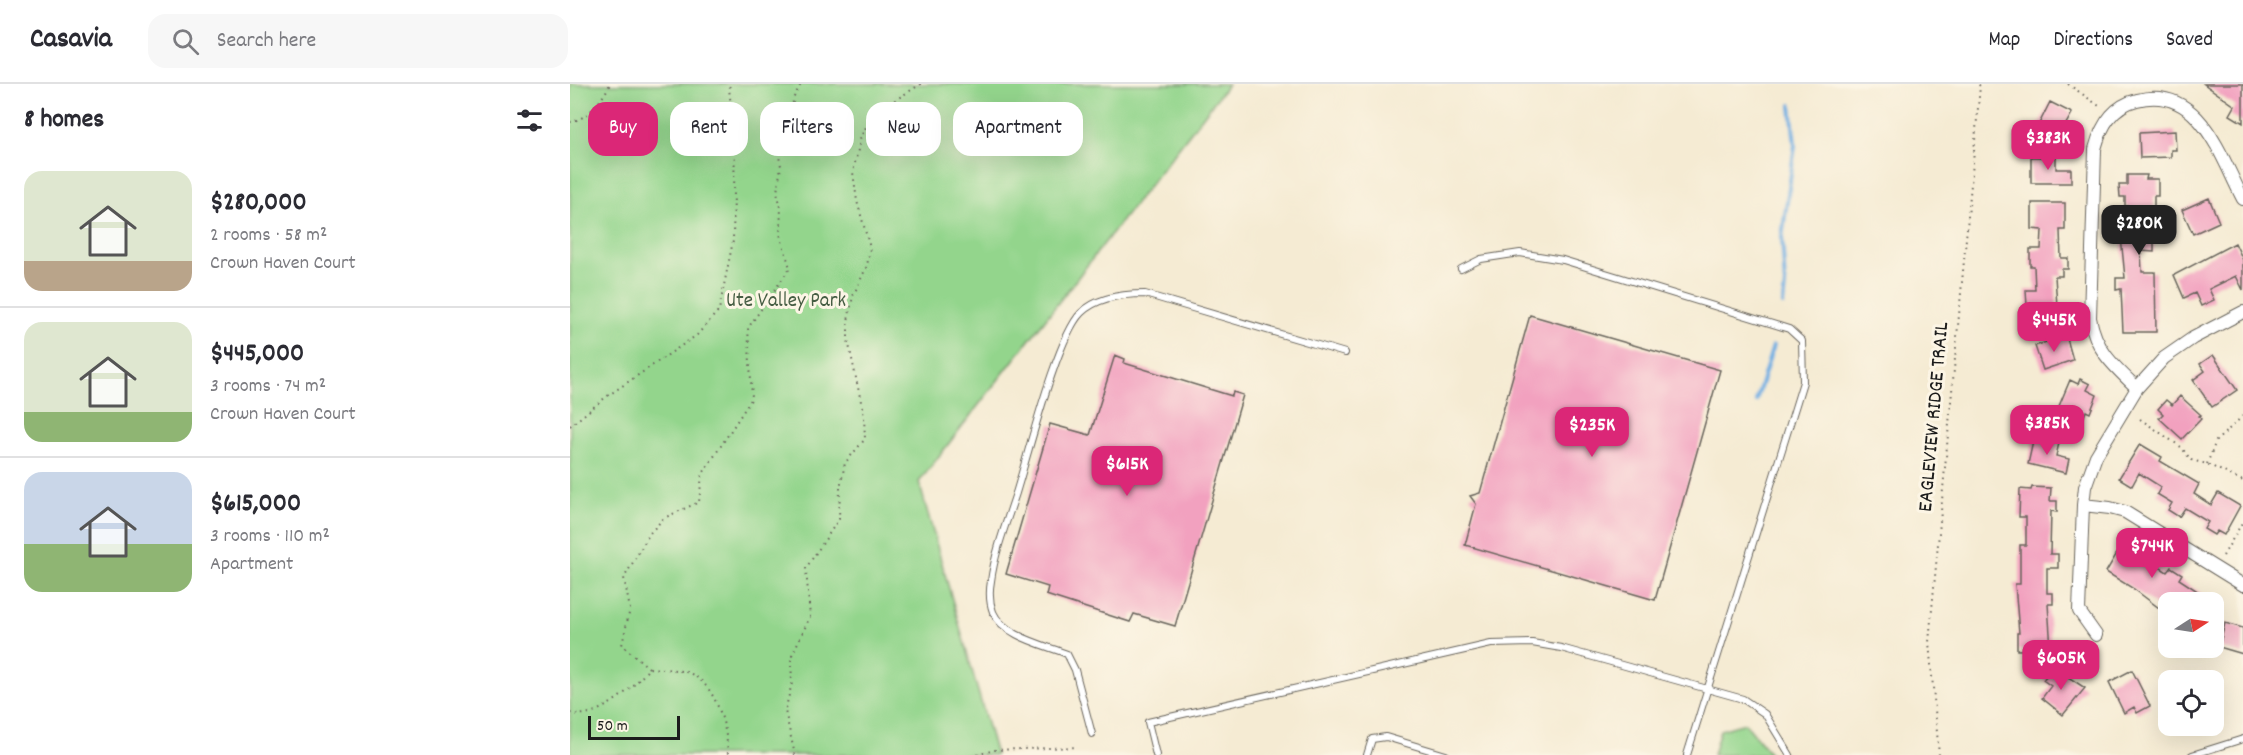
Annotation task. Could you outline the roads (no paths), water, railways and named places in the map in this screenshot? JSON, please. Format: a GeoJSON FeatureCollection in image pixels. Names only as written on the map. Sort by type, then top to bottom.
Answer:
{"type":"FeatureCollection","features":[{"type":"Feature","properties":{"kind":"street"},"geometry":{"type":"LineString","coordinates":[[2137,388],[2104,357],[2097,343],[2090,318],[2095,149],[2103,125],[2121,106],[2132,101],[2154,97],[2167,98],[2190,109],[2207,129],[2243,199]]}},
{"type":"Feature","properties":{"kind":"street"},"geometry":{"type":"LineString","coordinates":[[2096,635],[2079,611],[2083,505],[2085,487],[2096,456],[2137,388],[2164,358],[2179,346],[2243,312]]}},
{"type":"Feature","properties":{"kind":"street"},"geometry":{"type":"LineString","coordinates":[[2083,505],[2125,512],[2243,585]]}},
{"type":"Feature","properties":{"kind":"lane"},"geometry":{"type":"LineString","coordinates":[[1461,269],[1481,259],[1520,253],[1563,260],[1789,329],[1802,341],[1803,382],[1687,755]]}},
{"type":"Feature","properties":{"kind":"lane"},"geometry":{"type":"LineString","coordinates":[[1092,734],[1075,670],[1067,654],[1022,636],[1005,626],[994,615],[989,599],[996,556],[1046,393],[1070,327],[1082,312],[1105,300],[1123,294],[1145,294],[1345,353]]}},
{"type":"Feature","properties":{"kind":"lane"},"geometry":{"type":"LineString","coordinates":[[1156,755],[1148,722],[1491,644],[1532,643],[1561,648],[1743,699],[1765,714],[1790,755]]}},
{"type":"Feature","properties":{"kind":"lane"},"geometry":{"type":"LineString","coordinates":[[1367,755],[1372,739],[1386,737],[1446,755]]}},
{"type":"Feature","properties":{"kind":"lane"},"geometry":{"type":"LineString","coordinates":[[2192,755],[2243,739]]}},
{"type":"Feature","properties":{"kind":"waterway"},"geometry":{"type":"LineString","coordinates":[[1783,304],[1785,285],[1782,237],[1795,145],[1791,105]]}},
{"type":"Feature","properties":{"kind":"waterway"},"geometry":{"type":"LineString","coordinates":[[1756,401],[1773,346]]}},
{"type":"Feature","properties":{"kind":"park label","name":"Ute Valley Park"},"geometry":{"type":"Point","coordinates":[786,302]}}]}
